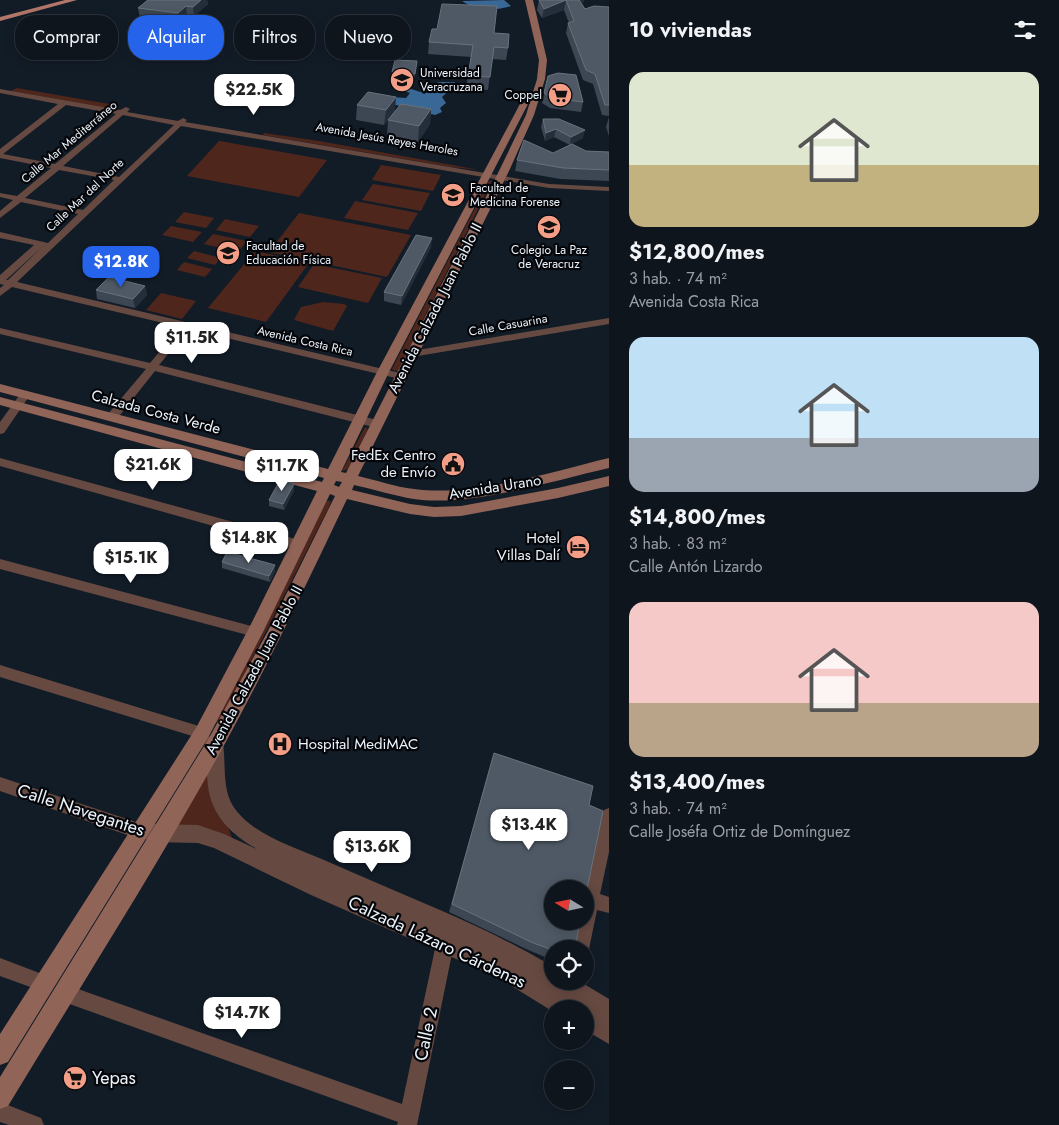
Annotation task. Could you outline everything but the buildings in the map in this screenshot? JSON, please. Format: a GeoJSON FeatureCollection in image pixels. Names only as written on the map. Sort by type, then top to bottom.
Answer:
{"type":"FeatureCollection","features":[{"type":"Feature","properties":{"kind":"main road"},"geometry":{"type":"LineString","coordinates":[[0,18],[73,0]]}},
{"type":"Feature","properties":{"kind":"main road","name":"Avenida Calzada Juan Pablo II"},"geometry":{"type":"LineString","coordinates":[[519,0],[537,60]]}},
{"type":"Feature","properties":{"kind":"main road","name":"Avenida Calzada Juan Pablo II"},"geometry":{"type":"LineString","coordinates":[[0,1054],[140,831],[208,739],[274,635],[412,354],[523,119],[537,60],[529,0]]}},
{"type":"Feature","properties":{"kind":"main road","name":"Avenida Calzada Juan Pablo II"},"geometry":{"type":"LineString","coordinates":[[0,1098],[162,834],[208,739],[255,632],[383,372],[496,173]]}},
{"type":"Feature","properties":{"kind":"main road","name":"Calzada Costa Verde"},"geometry":{"type":"LineString","coordinates":[[0,388],[13,400],[330,481]]}},
{"type":"Feature","properties":{"kind":"main road","name":"Calzada Costa Verde"},"geometry":{"type":"LineString","coordinates":[[13,400],[112,417],[330,481]]}},
{"type":"Feature","properties":{"kind":"main road","name":"Avenida Urano"},"geometry":{"type":"LineString","coordinates":[[347,486],[414,494],[453,495],[486,491],[609,463]]}},
{"type":"Feature","properties":{"kind":"main road"},"geometry":{"type":"LineString","coordinates":[[548,477],[558,493]]}},
{"type":"Feature","properties":{"kind":"main road","name":"Avenida Urano"},"geometry":{"type":"LineString","coordinates":[[330,481],[410,509],[434,512],[461,511],[558,493],[609,481]]}},
{"type":"Feature","properties":{"kind":"street"},"geometry":{"type":"LineString","coordinates":[[0,84],[159,111]]}},
{"type":"Feature","properties":{"kind":"street"},"geometry":{"type":"LineString","coordinates":[[2,92],[13,86]]}},
{"type":"Feature","properties":{"kind":"street"},"geometry":{"type":"LineString","coordinates":[[2,92],[171,121]]}},
{"type":"Feature","properties":{"kind":"street"},"geometry":{"type":"LineString","coordinates":[[0,154],[65,102]]}},
{"type":"Feature","properties":{"kind":"street","name":"Calle Mar Mediterráneo"},"geometry":{"type":"LineString","coordinates":[[0,216],[130,106]]}},
{"type":"Feature","properties":{"kind":"street","name":"Calle Mar del Norte"},"geometry":{"type":"LineString","coordinates":[[0,281],[171,121],[182,118]]}},
{"type":"Feature","properties":{"kind":"street","name":"Calle Mar del Norte"},"geometry":{"type":"LineString","coordinates":[[0,293],[182,118]]}},
{"type":"Feature","properties":{"kind":"street","name":"Avenida Jesús Reyes Heroles"},"geometry":{"type":"LineString","coordinates":[[182,118],[496,173]]}},
{"type":"Feature","properties":{"kind":"street","name":"Avenida Jesús Reyes Heroles"},"geometry":{"type":"LineString","coordinates":[[296,135],[496,173]]}},
{"type":"Feature","properties":{"kind":"street"},"geometry":{"type":"LineString","coordinates":[[0,154],[119,179]]}},
{"type":"Feature","properties":{"kind":"street"},"geometry":{"type":"LineString","coordinates":[[496,173],[551,179],[609,182]]}},
{"type":"Feature","properties":{"kind":"street"},"geometry":{"type":"LineString","coordinates":[[496,173],[557,187],[609,189]]}},
{"type":"Feature","properties":{"kind":"street"},"geometry":{"type":"LineString","coordinates":[[0,195],[84,213]]}},
{"type":"Feature","properties":{"kind":"street"},"geometry":{"type":"LineString","coordinates":[[0,235],[50,245]]}},
{"type":"Feature","properties":{"kind":"street","name":"Avenida Costa Rica"},"geometry":{"type":"LineString","coordinates":[[0,281],[400,376]]}},
{"type":"Feature","properties":{"kind":"street","name":"Calle Casuarina"},"geometry":{"type":"LineString","coordinates":[[412,354],[609,321]]}},
{"type":"Feature","properties":{"kind":"street"},"geometry":{"type":"LineString","coordinates":[[112,417],[187,325]]}},
{"type":"Feature","properties":{"kind":"street"},"geometry":{"type":"LineString","coordinates":[[0,331],[153,367],[377,424]]}},
{"type":"Feature","properties":{"kind":"street"},"geometry":{"type":"LineString","coordinates":[[0,416],[13,400]]}},
{"type":"Feature","properties":{"kind":"street"},"geometry":{"type":"LineString","coordinates":[[0,430],[13,400]]}},
{"type":"Feature","properties":{"kind":"street"},"geometry":{"type":"LineString","coordinates":[[0,462],[298,545]]}},
{"type":"Feature","properties":{"kind":"street"},"geometry":{"type":"LineString","coordinates":[[0,564],[255,632]]}},
{"type":"Feature","properties":{"kind":"street"},"geometry":{"type":"LineString","coordinates":[[0,672],[208,739]]}},
{"type":"Feature","properties":{"kind":"street","name":"Calzada Lázaro Cárdenas"},"geometry":{"type":"LineString","coordinates":[[208,739],[218,793],[228,815],[250,835],[497,946],[544,972]]}},
{"type":"Feature","properties":{"kind":"street","name":"Calle Navegantes"},"geometry":{"type":"LineString","coordinates":[[0,784],[140,831],[162,834]]}},
{"type":"Feature","properties":{"kind":"street"},"geometry":{"type":"LineString","coordinates":[[594,886],[609,815]]}},
{"type":"Feature","properties":{"kind":"street","name":"Calzada Lázaro Cárdenas"},"geometry":{"type":"LineString","coordinates":[[162,834],[198,834],[217,840],[444,944],[504,970],[609,1011]]}},
{"type":"Feature","properties":{"kind":"street"},"geometry":{"type":"LineString","coordinates":[[594,901],[609,905]]}},
{"type":"Feature","properties":{"kind":"street","name":"Calle 2"},"geometry":{"type":"LineString","coordinates":[[408,1120],[444,944]]}},
{"type":"Feature","properties":{"kind":"street"},"geometry":{"type":"LineString","coordinates":[[0,967],[44,983]]}},
{"type":"Feature","properties":{"kind":"street"},"geometry":{"type":"LineString","coordinates":[[64,993],[408,1120]]}},
{"type":"Feature","properties":{"kind":"street"},"geometry":{"type":"LineString","coordinates":[[594,1024],[609,1034]]}},
{"type":"Feature","properties":{"kind":"street"},"geometry":{"type":"LineString","coordinates":[[0,1112],[34,1125]]}},
{"type":"Feature","properties":{"kind":"shaded area"},"geometry":{"type":"Polygon","coordinates":[[[17,88],[116,106],[110,109],[11,91],[17,88]]]}},
{"type":"Feature","properties":{"kind":"shaded area"},"geometry":{"type":"Polygon","coordinates":[[[264,133],[480,170],[451,167],[263,135],[264,133]]]}},
{"type":"Feature","properties":{"kind":"shaded area"},"geometry":{"type":"Polygon","coordinates":[[[219,141],[327,160],[299,197],[187,176],[219,141]]]}},
{"type":"Feature","properties":{"kind":"shaded area"},"geometry":{"type":"Polygon","coordinates":[[[381,165],[441,175],[433,191],[372,180],[381,165]]]}},
{"type":"Feature","properties":{"kind":"shaded area"},"geometry":{"type":"Polygon","coordinates":[[[489,181],[492,181],[398,370],[395,371],[392,369],[489,181]]]}},
{"type":"Feature","properties":{"kind":"shaded area"},"geometry":{"type":"Polygon","coordinates":[[[373,184],[430,193],[421,211],[362,200],[373,184]]]}},
{"type":"Feature","properties":{"kind":"shaded area"},"geometry":{"type":"Polygon","coordinates":[[[355,201],[418,213],[408,230],[344,218],[355,201]]]}},
{"type":"Feature","properties":{"kind":"shaded area"},"geometry":{"type":"Polygon","coordinates":[[[184,212],[214,218],[206,228],[175,222],[184,212]]]}},
{"type":"Feature","properties":{"kind":"shaded area"},"geometry":{"type":"Polygon","coordinates":[[[299,213],[411,235],[387,277],[269,252],[299,213]]]}},
{"type":"Feature","properties":{"kind":"shaded area"},"geometry":{"type":"Polygon","coordinates":[[[225,219],[259,226],[250,237],[216,230],[225,219]]]}},
{"type":"Feature","properties":{"kind":"shaded area"},"geometry":{"type":"Polygon","coordinates":[[[171,226],[202,232],[193,242],[162,235],[171,226]]]}},
{"type":"Feature","properties":{"kind":"shaded area"},"geometry":{"type":"Polygon","coordinates":[[[213,234],[247,241],[238,252],[204,244],[213,234]]]}},
{"type":"Feature","properties":{"kind":"shaded area"},"geometry":{"type":"Polygon","coordinates":[[[194,251],[221,258],[215,265],[187,258],[194,251]]]}},
{"type":"Feature","properties":{"kind":"shaded area"},"geometry":{"type":"Polygon","coordinates":[[[255,251],[309,263],[266,322],[208,308],[255,251]]]}},
{"type":"Feature","properties":{"kind":"shaded area"},"geometry":{"type":"Polygon","coordinates":[[[184,262],[212,269],[205,277],[177,270],[184,262]]]}},
{"type":"Feature","properties":{"kind":"shaded area"},"geometry":{"type":"Polygon","coordinates":[[[314,264],[382,278],[368,303],[298,287],[314,264]]]}},
{"type":"Feature","properties":{"kind":"shaded area"},"geometry":{"type":"Polygon","coordinates":[[[161,293],[196,301],[182,319],[146,310],[161,293]]]}},
{"type":"Feature","properties":{"kind":"shaded area"},"geometry":{"type":"Polygon","coordinates":[[[323,302],[347,306],[333,331],[294,320],[301,307],[323,302]]]}},
{"type":"Feature","properties":{"kind":"shaded area"},"geometry":{"type":"Polygon","coordinates":[[[365,427],[368,429],[348,469],[342,471],[365,427]]]}},
{"type":"Feature","properties":{"kind":"shaded area"},"geometry":{"type":"Polygon","coordinates":[[[326,501],[331,501],[329,507],[220,722],[217,723],[215,720],[326,501]]]}},
{"type":"Feature","properties":{"kind":"shaded area"},"geometry":{"type":"Polygon","coordinates":[[[207,769],[232,838],[171,828],[207,769]]]}},
{"type":"Feature","properties":{"kind":"water"},"geometry":{"type":"Polygon","coordinates":[[[504,0],[511,6],[499,9],[486,9],[473,7],[462,1],[504,0]]]}},
{"type":"Feature","properties":{"kind":"water"},"geometry":{"type":"Polygon","coordinates":[[[455,82],[455,85],[442,97],[446,103],[440,108],[442,112],[435,115],[392,104],[391,97],[406,98],[410,93],[403,91],[404,88],[429,93],[433,89],[432,84],[455,82]]]}},
{"type":"Feature","properties":{"kind":"place","name":"Universidad Veracruzana"},"geometry":{"type":"Point","coordinates":[402,80]}},
{"type":"Feature","properties":{"kind":"place","name":"Coppel"},"geometry":{"type":"Point","coordinates":[560,95]}},
{"type":"Feature","properties":{"kind":"place","name":"Facultad de Medicina Forense"},"geometry":{"type":"Point","coordinates":[453,195]}},
{"type":"Feature","properties":{"kind":"place","name":"Colegio La Paz de Veracruz"},"geometry":{"type":"Point","coordinates":[549,227]}},
{"type":"Feature","properties":{"kind":"place","name":"Facultad de Educación Física"},"geometry":{"type":"Point","coordinates":[228,253]}},
{"type":"Feature","properties":{"kind":"place","name":"FedEx Centro de Envío"},"geometry":{"type":"Point","coordinates":[453,464]}},
{"type":"Feature","properties":{"kind":"place","name":"Hotel Villas Dalí"},"geometry":{"type":"Point","coordinates":[578,547]}},
{"type":"Feature","properties":{"kind":"place","name":"Hospital MediMAC"},"geometry":{"type":"Point","coordinates":[280,744]}},
{"type":"Feature","properties":{"kind":"place","name":"Yepas"},"geometry":{"type":"Point","coordinates":[75,1078]}}]}
